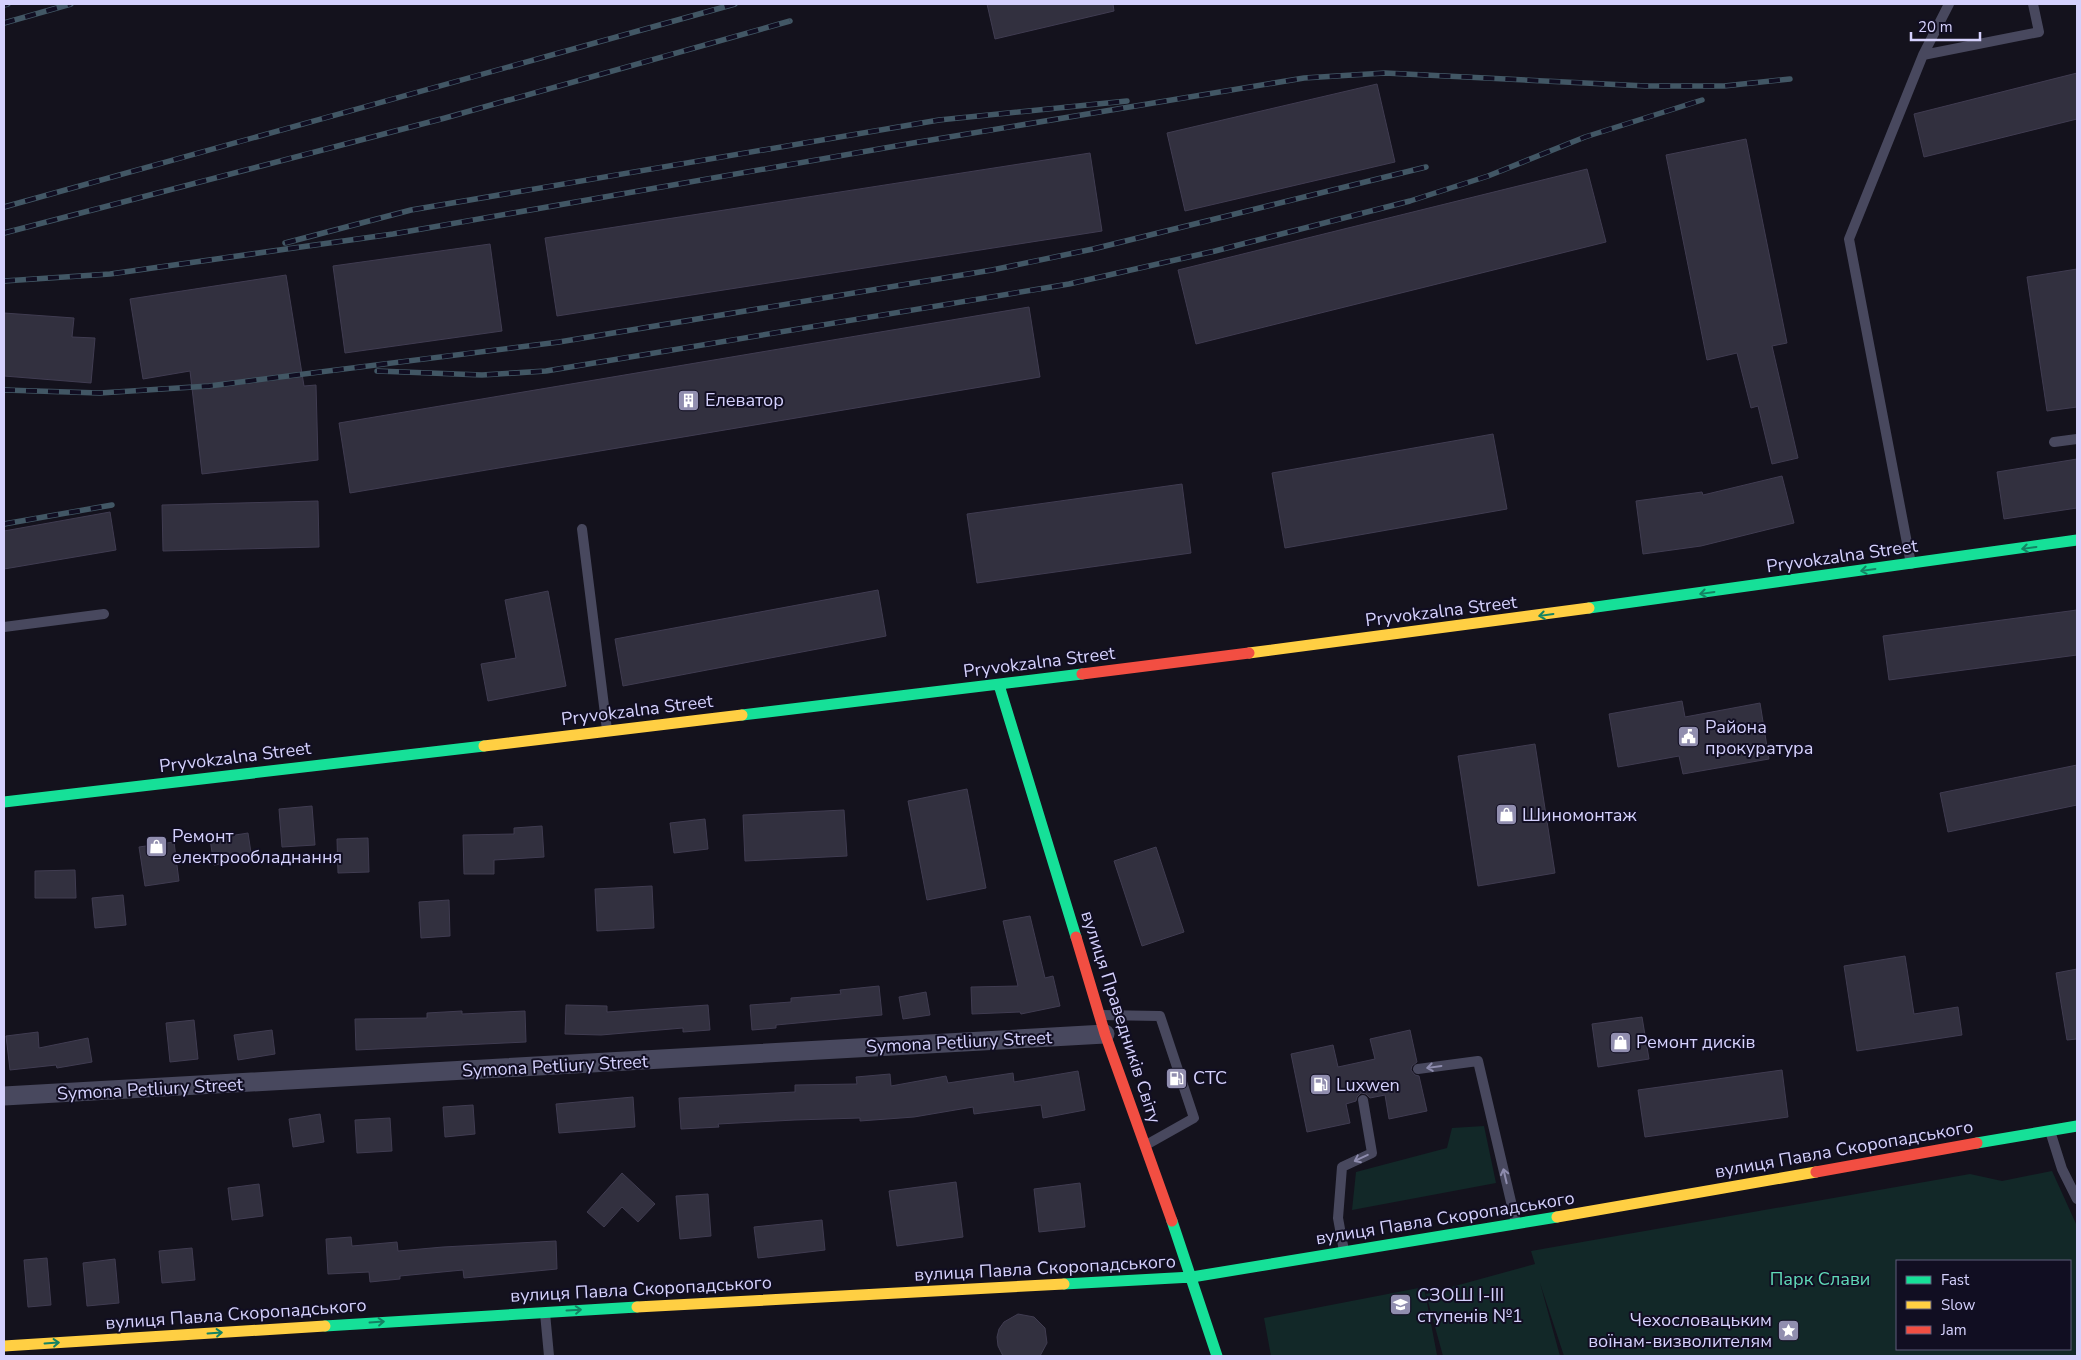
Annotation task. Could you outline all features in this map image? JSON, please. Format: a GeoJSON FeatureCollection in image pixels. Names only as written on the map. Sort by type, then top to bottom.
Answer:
{"type":"FeatureCollection","features":[{"type":"Feature","properties":{"kind":"street","name":"Pryvokzalna Street"},"geometry":{"type":"LineString","coordinates":[[4,802],[1000,685],[1504,621],[2077,540]]}},
{"type":"Feature","properties":{"kind":"street","name":"вулиця Праведників Світу"},"geometry":{"type":"LineString","coordinates":[[1000,685],[1105,1034],[1192,1277],[1217,1356]]}},
{"type":"Feature","properties":{"kind":"street","name":"Symona Petliury Street"},"geometry":{"type":"LineString","coordinates":[[4,1096],[1105,1034]]}},
{"type":"Feature","properties":{"kind":"street","name":"вулиця Павла Скоропадського"},"geometry":{"type":"LineString","coordinates":[[4,1346],[545,1312],[1192,1277],[1516,1224],[2077,1126]]}},
{"type":"Feature","properties":{"kind":"lane"},"geometry":{"type":"LineString","coordinates":[[1911,564],[1849,239],[1923,55],[1949,4]]}},
{"type":"Feature","properties":{"kind":"lane"},"geometry":{"type":"LineString","coordinates":[[1923,55],[2039,32],[2033,4]]}},
{"type":"Feature","properties":{"kind":"lane"},"geometry":{"type":"LineString","coordinates":[[2054,442],[2077,439]]}},
{"type":"Feature","properties":{"kind":"lane"},"geometry":{"type":"LineString","coordinates":[[582,529],[607,731]]}},
{"type":"Feature","properties":{"kind":"lane"},"geometry":{"type":"LineString","coordinates":[[4,627],[104,614]]}},
{"type":"Feature","properties":{"kind":"lane"},"geometry":{"type":"LineString","coordinates":[[1100,1015],[1160,1016],[1194,1118],[1145,1145]]}},
{"type":"Feature","properties":{"kind":"lane"},"geometry":{"type":"LineString","coordinates":[[1418,1069],[1478,1061],[1516,1224]]}},
{"type":"Feature","properties":{"kind":"lane"},"geometry":{"type":"LineString","coordinates":[[1344,1252],[1338,1218],[1342,1167],[1372,1153],[1363,1100]]}},
{"type":"Feature","properties":{"kind":"lane"},"geometry":{"type":"LineString","coordinates":[[2050,1131],[2062,1169],[2077,1199]]}},
{"type":"Feature","properties":{"kind":"lane"},"geometry":{"type":"LineString","coordinates":[[545,1312],[549,1356]]}},
{"type":"Feature","properties":{"kind":"green space"},"geometry":{"type":"Polygon","coordinates":[[[1484,1126],[1496,1183],[1352,1210],[1356,1172],[1447,1148],[1452,1128],[1484,1126]]]}},
{"type":"Feature","properties":{"kind":"green space","name":"Парк Слави"},"geometry":{"type":"Polygon","coordinates":[[[2052,1171],[2077,1226],[2077,1356],[1564,1356],[1540,1283],[1560,1356],[1443,1356],[1426,1294],[1535,1264],[1531,1251],[1970,1174],[2002,1181],[2052,1171]]]}},
{"type":"Feature","properties":{"kind":"green space"},"geometry":{"type":"Polygon","coordinates":[[[1424,1287],[1437,1355],[1271,1356],[1264,1318],[1424,1287]]]}},
{"type":"Feature","properties":{"kind":"building"},"geometry":{"type":"Polygon","coordinates":[[[987,4],[1113,4],[1114,11],[995,39],[987,4]]]}},
{"type":"Feature","properties":{"kind":"building"},"geometry":{"type":"Polygon","coordinates":[[[2077,73],[2077,119],[1924,157],[1914,114],[2077,73]]]}},
{"type":"Feature","properties":{"kind":"building"},"geometry":{"type":"Polygon","coordinates":[[[1377,84],[1395,162],[1185,211],[1167,133],[1377,84]]]}},
{"type":"Feature","properties":{"kind":"building"},"geometry":{"type":"Polygon","coordinates":[[[1746,139],[1787,343],[1772,346],[1798,458],[1772,464],[1758,406],[1751,408],[1737,353],[1707,360],[1666,155],[1746,139]]]}},
{"type":"Feature","properties":{"kind":"building"},"geometry":{"type":"Polygon","coordinates":[[[1090,153],[1102,231],[557,316],[545,238],[1090,153]]]}},
{"type":"Feature","properties":{"kind":"building"},"geometry":{"type":"Polygon","coordinates":[[[1587,169],[1606,242],[1196,344],[1178,270],[1587,169]]]}},
{"type":"Feature","properties":{"kind":"building"},"geometry":{"type":"Polygon","coordinates":[[[490,244],[502,331],[345,353],[333,266],[490,244]]]}},
{"type":"Feature","properties":{"kind":"building"},"geometry":{"type":"Polygon","coordinates":[[[2077,269],[2077,407],[2047,411],[2027,277],[2077,269]]]}},
{"type":"Feature","properties":{"kind":"building"},"geometry":{"type":"Polygon","coordinates":[[[286,275],[304,386],[316,385],[318,460],[202,474],[190,371],[143,379],[130,299],[286,275]]]}},
{"type":"Feature","properties":{"kind":"building","name":"Елеватор"},"geometry":{"type":"Polygon","coordinates":[[[1029,307],[1040,377],[350,493],[339,423],[1029,307]]]}},
{"type":"Feature","properties":{"kind":"building"},"geometry":{"type":"Polygon","coordinates":[[[4,313],[74,318],[72,337],[95,338],[91,383],[4,376],[4,313]]]}},
{"type":"Feature","properties":{"kind":"building"},"geometry":{"type":"Polygon","coordinates":[[[1493,434],[1507,509],[1285,548],[1272,473],[1493,434]]]}},
{"type":"Feature","properties":{"kind":"building"},"geometry":{"type":"Polygon","coordinates":[[[2077,459],[2077,508],[2004,519],[1997,472],[2077,459]]]}},
{"type":"Feature","properties":{"kind":"building"},"geometry":{"type":"Polygon","coordinates":[[[1782,476],[1794,523],[1701,546],[1643,554],[1636,501],[1702,492],[1703,495],[1782,476]]]}},
{"type":"Feature","properties":{"kind":"building"},"geometry":{"type":"Polygon","coordinates":[[[1182,484],[1191,553],[977,583],[967,514],[1182,484]]]}},
{"type":"Feature","properties":{"kind":"building"},"geometry":{"type":"Polygon","coordinates":[[[318,501],[319,547],[163,551],[162,505],[318,501]]]}},
{"type":"Feature","properties":{"kind":"building"},"geometry":{"type":"Polygon","coordinates":[[[110,512],[116,550],[4,569],[4,531],[110,512]]]}},
{"type":"Feature","properties":{"kind":"building"},"geometry":{"type":"Polygon","coordinates":[[[878,590],[886,636],[623,686],[615,639],[878,590]]]}},
{"type":"Feature","properties":{"kind":"building"},"geometry":{"type":"Polygon","coordinates":[[[548,591],[566,686],[488,701],[481,664],[516,658],[505,600],[548,591]]]}},
{"type":"Feature","properties":{"kind":"building"},"geometry":{"type":"Polygon","coordinates":[[[2077,610],[2077,655],[1889,680],[1883,636],[2077,610]]]}},
{"type":"Feature","properties":{"kind":"building","name":"Района прокуратура"},"geometry":{"type":"Polygon","coordinates":[[[1682,701],[1685,717],[1760,703],[1769,759],[1683,774],[1679,756],[1618,767],[1609,714],[1682,701]]]}},
{"type":"Feature","properties":{"kind":"building","name":"Шиномонтаж"},"geometry":{"type":"Polygon","coordinates":[[[1535,744],[1555,873],[1478,886],[1458,756],[1535,744]]]}},
{"type":"Feature","properties":{"kind":"building"},"geometry":{"type":"Polygon","coordinates":[[[2077,765],[2077,805],[1948,832],[1940,793],[2077,765]]]}},
{"type":"Feature","properties":{"kind":"building"},"geometry":{"type":"Polygon","coordinates":[[[967,789],[986,888],[927,900],[908,801],[967,789]]]}},
{"type":"Feature","properties":{"kind":"building"},"geometry":{"type":"Polygon","coordinates":[[[312,806],[315,845],[282,847],[279,809],[312,806]]]}},
{"type":"Feature","properties":{"kind":"building"},"geometry":{"type":"Polygon","coordinates":[[[844,810],[847,856],[745,861],[743,815],[844,810]]]}},
{"type":"Feature","properties":{"kind":"building"},"geometry":{"type":"Polygon","coordinates":[[[705,819],[708,849],[674,853],[670,823],[705,819]]]}},
{"type":"Feature","properties":{"kind":"building"},"geometry":{"type":"Polygon","coordinates":[[[542,826],[544,857],[494,860],[494,874],[464,874],[463,835],[514,834],[514,828],[542,826]]]}},
{"type":"Feature","properties":{"kind":"building"},"geometry":{"type":"Polygon","coordinates":[[[248,833],[252,859],[214,865],[210,839],[248,833]]]}},
{"type":"Feature","properties":{"kind":"building"},"geometry":{"type":"Polygon","coordinates":[[[368,838],[369,872],[338,873],[337,839],[368,838]]]}},
{"type":"Feature","properties":{"kind":"building"},"geometry":{"type":"Polygon","coordinates":[[[174,842],[179,881],[145,886],[139,847],[174,842]]]}},
{"type":"Feature","properties":{"kind":"building"},"geometry":{"type":"Polygon","coordinates":[[[1156,847],[1184,932],[1142,946],[1114,861],[1156,847]]]}},
{"type":"Feature","properties":{"kind":"building"},"geometry":{"type":"Polygon","coordinates":[[[75,870],[76,898],[35,898],[35,871],[75,870]]]}},
{"type":"Feature","properties":{"kind":"building"},"geometry":{"type":"Polygon","coordinates":[[[652,886],[654,928],[597,931],[595,889],[652,886]]]}},
{"type":"Feature","properties":{"kind":"building"},"geometry":{"type":"Polygon","coordinates":[[[123,895],[126,925],[95,928],[92,898],[123,895]]]}},
{"type":"Feature","properties":{"kind":"building"},"geometry":{"type":"Polygon","coordinates":[[[449,900],[450,936],[421,938],[419,902],[449,900]]]}},
{"type":"Feature","properties":{"kind":"building"},"geometry":{"type":"Polygon","coordinates":[[[1030,916],[1045,978],[1053,976],[1060,1006],[1021,1014],[1020,1012],[972,1014],[971,987],[1018,986],[1003,921],[1030,916]]]}},
{"type":"Feature","properties":{"kind":"building"},"geometry":{"type":"Polygon","coordinates":[[[1905,956],[1914,1014],[1958,1007],[1962,1035],[1857,1051],[1844,966],[1905,956]]]}},
{"type":"Feature","properties":{"kind":"building"},"geometry":{"type":"Polygon","coordinates":[[[2077,969],[2077,1039],[2067,1040],[2056,973],[2077,969]]]}},
{"type":"Feature","properties":{"kind":"building"},"geometry":{"type":"Polygon","coordinates":[[[879,986],[882,1015],[776,1025],[776,1028],[752,1030],[750,1005],[791,1002],[791,998],[841,994],[840,990],[879,986]]]}},
{"type":"Feature","properties":{"kind":"building"},"geometry":{"type":"Polygon","coordinates":[[[926,992],[930,1015],[903,1019],[899,997],[926,992]]]}},
{"type":"Feature","properties":{"kind":"building"},"geometry":{"type":"Polygon","coordinates":[[[566,1005],[607,1006],[607,1012],[708,1005],[710,1030],[683,1032],[683,1028],[601,1035],[565,1034],[566,1005]]]}},
{"type":"Feature","properties":{"kind":"building"},"geometry":{"type":"Polygon","coordinates":[[[462,1011],[462,1014],[525,1011],[526,1042],[356,1050],[355,1019],[427,1018],[427,1013],[462,1011]]]}},
{"type":"Feature","properties":{"kind":"building","name":"Ремонт дисків"},"geometry":{"type":"Polygon","coordinates":[[[1642,1017],[1649,1059],[1598,1067],[1592,1024],[1642,1017]]]}},
{"type":"Feature","properties":{"kind":"building"},"geometry":{"type":"Polygon","coordinates":[[[194,1020],[198,1059],[170,1062],[166,1023],[194,1020]]]}},
{"type":"Feature","properties":{"kind":"building"},"geometry":{"type":"Polygon","coordinates":[[[272,1030],[275,1054],[238,1060],[234,1035],[272,1030]]]}},
{"type":"Feature","properties":{"kind":"building"},"geometry":{"type":"Polygon","coordinates":[[[1410,1030],[1417,1062],[1412,1066],[1411,1070],[1415,1075],[1419,1076],[1427,1111],[1389,1119],[1385,1095],[1370,1098],[1366,1094],[1361,1093],[1356,1101],[1346,1104],[1350,1123],[1307,1132],[1291,1054],[1333,1045],[1338,1067],[1375,1059],[1370,1039],[1410,1030]]]}},
{"type":"Feature","properties":{"kind":"building"},"geometry":{"type":"Polygon","coordinates":[[[38,1032],[39,1048],[88,1038],[92,1062],[57,1068],[56,1065],[10,1070],[6,1036],[38,1032]]]}},
{"type":"Feature","properties":{"kind":"building"},"geometry":{"type":"Polygon","coordinates":[[[1782,1070],[1788,1117],[1645,1137],[1638,1090],[1782,1070]]]}},
{"type":"Feature","properties":{"kind":"building"},"geometry":{"type":"Polygon","coordinates":[[[1078,1071],[1085,1110],[1043,1118],[1041,1105],[974,1114],[973,1107],[914,1117],[860,1121],[860,1118],[795,1120],[718,1124],[719,1127],[681,1129],[679,1098],[795,1092],[795,1085],[857,1084],[856,1077],[890,1074],[891,1086],[946,1076],[948,1083],[1013,1073],[1014,1082],[1078,1071]]]}},
{"type":"Feature","properties":{"kind":"building"},"geometry":{"type":"Polygon","coordinates":[[[633,1097],[635,1127],[559,1133],[556,1104],[633,1097]]]}},
{"type":"Feature","properties":{"kind":"building"},"geometry":{"type":"Polygon","coordinates":[[[473,1105],[475,1134],[445,1137],[443,1107],[473,1105]]]}},
{"type":"Feature","properties":{"kind":"building"},"geometry":{"type":"Polygon","coordinates":[[[320,1114],[324,1142],[293,1147],[289,1119],[320,1114]]]}},
{"type":"Feature","properties":{"kind":"building"},"geometry":{"type":"Polygon","coordinates":[[[390,1118],[392,1151],[357,1153],[355,1120],[390,1118]]]}},
{"type":"Feature","properties":{"kind":"building"},"geometry":{"type":"Polygon","coordinates":[[[622,1173],[655,1204],[638,1222],[622,1207],[604,1227],[587,1212],[622,1173]]]}},
{"type":"Feature","properties":{"kind":"building"},"geometry":{"type":"Polygon","coordinates":[[[956,1182],[963,1237],[897,1246],[889,1191],[956,1182]]]}},
{"type":"Feature","properties":{"kind":"building"},"geometry":{"type":"Polygon","coordinates":[[[1080,1183],[1085,1227],[1039,1232],[1034,1189],[1080,1183]]]}},
{"type":"Feature","properties":{"kind":"building"},"geometry":{"type":"Polygon","coordinates":[[[259,1184],[263,1216],[232,1220],[228,1188],[259,1184]]]}},
{"type":"Feature","properties":{"kind":"building"},"geometry":{"type":"Polygon","coordinates":[[[708,1194],[711,1236],[680,1239],[676,1196],[708,1194]]]}},
{"type":"Feature","properties":{"kind":"building"},"geometry":{"type":"Polygon","coordinates":[[[822,1220],[825,1250],[758,1258],[754,1227],[822,1220]]]}},
{"type":"Feature","properties":{"kind":"building"},"geometry":{"type":"Polygon","coordinates":[[[351,1237],[352,1246],[397,1242],[398,1251],[556,1241],[557,1269],[464,1278],[463,1270],[400,1276],[400,1279],[370,1282],[369,1272],[328,1274],[326,1239],[351,1237]]]}},
{"type":"Feature","properties":{"kind":"building"},"geometry":{"type":"Polygon","coordinates":[[[192,1248],[195,1280],[162,1283],[159,1251],[192,1248]]]}},
{"type":"Feature","properties":{"kind":"building"},"geometry":{"type":"Polygon","coordinates":[[[47,1258],[51,1305],[28,1307],[24,1260],[47,1258]]]}},
{"type":"Feature","properties":{"kind":"building"},"geometry":{"type":"Polygon","coordinates":[[[115,1259],[119,1303],[87,1306],[83,1263],[115,1259]]]}},
{"type":"Feature","properties":{"kind":"building"},"geometry":{"type":"Polygon","coordinates":[[[1018,1314],[1034,1317],[1045,1328],[1047,1343],[1040,1356],[1003,1356],[998,1346],[997,1337],[999,1329],[1004,1322],[1018,1314]]]}},
{"type":"Feature","properties":{"kind":"railway"},"geometry":{"type":"LineString","coordinates":[[4,5],[8,4]]}},
{"type":"Feature","properties":{"kind":"railway"},"geometry":{"type":"LineString","coordinates":[[4,23],[71,4]]}},
{"type":"Feature","properties":{"kind":"railway"},"geometry":{"type":"LineString","coordinates":[[4,207],[735,4]]}},
{"type":"Feature","properties":{"kind":"railway"},"geometry":{"type":"LineString","coordinates":[[4,233],[445,118],[790,21]]}},
{"type":"Feature","properties":{"kind":"railway"},"geometry":{"type":"LineString","coordinates":[[4,281],[110,274],[393,234],[913,143],[1304,78],[1385,73],[1646,86],[1724,86],[1790,79]]}},
{"type":"Feature","properties":{"kind":"railway"},"geometry":{"type":"LineString","coordinates":[[377,371],[482,375],[546,371],[1069,284],[1215,251],[1410,201],[1488,176],[1585,137],[1702,100]]}},
{"type":"Feature","properties":{"kind":"railway"},"geometry":{"type":"LineString","coordinates":[[285,243],[411,210],[939,120],[1127,101]]}},
{"type":"Feature","properties":{"kind":"railway"},"geometry":{"type":"LineString","coordinates":[[4,390],[100,393],[209,386],[559,342],[992,270],[1093,249],[1426,167]]}},
{"type":"Feature","properties":{"kind":"railway"},"geometry":{"type":"LineString","coordinates":[[4,524],[112,505]]}},
{"type":"Feature","properties":{"kind":"traffic: fast"},"geometry":{"type":"LineString","coordinates":[[1589,608],[2077,540]]}},
{"type":"Feature","properties":{"kind":"traffic: fast"},"geometry":{"type":"LineString","coordinates":[[742,715],[1082,674]]}},
{"type":"Feature","properties":{"kind":"traffic: fast"},"geometry":{"type":"LineString","coordinates":[[999,685],[1076,937]]}},
{"type":"Feature","properties":{"kind":"traffic: fast"},"geometry":{"type":"LineString","coordinates":[[4,802],[484,746]]}},
{"type":"Feature","properties":{"kind":"traffic: fast"},"geometry":{"type":"LineString","coordinates":[[1977,1143],[2077,1126]]}},
{"type":"Feature","properties":{"kind":"traffic: fast"},"geometry":{"type":"LineString","coordinates":[[1064,1284],[1192,1277],[1557,1217]]}},
{"type":"Feature","properties":{"kind":"traffic: fast"},"geometry":{"type":"LineString","coordinates":[[1172,1221],[1217,1356]]}},
{"type":"Feature","properties":{"kind":"traffic: fast"},"geometry":{"type":"LineString","coordinates":[[325,1326],[637,1307]]}},
{"type":"Feature","properties":{"kind":"traffic: slow"},"geometry":{"type":"LineString","coordinates":[[1249,653],[1589,608]]}},
{"type":"Feature","properties":{"kind":"traffic: slow"},"geometry":{"type":"LineString","coordinates":[[484,746],[742,715]]}},
{"type":"Feature","properties":{"kind":"traffic: slow"},"geometry":{"type":"LineString","coordinates":[[1557,1217],[1816,1172]]}},
{"type":"Feature","properties":{"kind":"traffic: slow"},"geometry":{"type":"LineString","coordinates":[[637,1307],[1064,1284]]}},
{"type":"Feature","properties":{"kind":"traffic: slow"},"geometry":{"type":"LineString","coordinates":[[4,1346],[325,1326]]}},
{"type":"Feature","properties":{"kind":"traffic: jam"},"geometry":{"type":"LineString","coordinates":[[1082,674],[1249,653]]}},
{"type":"Feature","properties":{"kind":"traffic: jam"},"geometry":{"type":"LineString","coordinates":[[1076,937],[1105,1034],[1172,1221]]}},
{"type":"Feature","properties":{"kind":"traffic: jam"},"geometry":{"type":"LineString","coordinates":[[1816,1172],[1977,1143]]}},
{"type":"Feature","properties":{"kind":"place","name":"Елеватор"},"geometry":{"type":"Point","coordinates":[689,400]}},
{"type":"Feature","properties":{"kind":"place","name":"Района прокуратура"},"geometry":{"type":"Point","coordinates":[1689,737]}},
{"type":"Feature","properties":{"kind":"place","name":"Шиномонтаж"},"geometry":{"type":"Point","coordinates":[1506,815]}},
{"type":"Feature","properties":{"kind":"place","name":"Ремонт електрообладнання"},"geometry":{"type":"Point","coordinates":[156,846]}},
{"type":"Feature","properties":{"kind":"place","name":"Ремонт дисків"},"geometry":{"type":"Point","coordinates":[1620,1042]}},
{"type":"Feature","properties":{"kind":"place","name":"СТС"},"geometry":{"type":"Point","coordinates":[1177,1078]}},
{"type":"Feature","properties":{"kind":"place","name":"Luxwen"},"geometry":{"type":"Point","coordinates":[1320,1085]}},
{"type":"Feature","properties":{"kind":"place","name":"СЗОШ І-ІІІ ступенів №1"},"geometry":{"type":"Point","coordinates":[1401,1305]}},
{"type":"Feature","properties":{"kind":"place","name":"Чехословацьким воїнам-визволителям"},"geometry":{"type":"Point","coordinates":[1788,1330]}}]}
